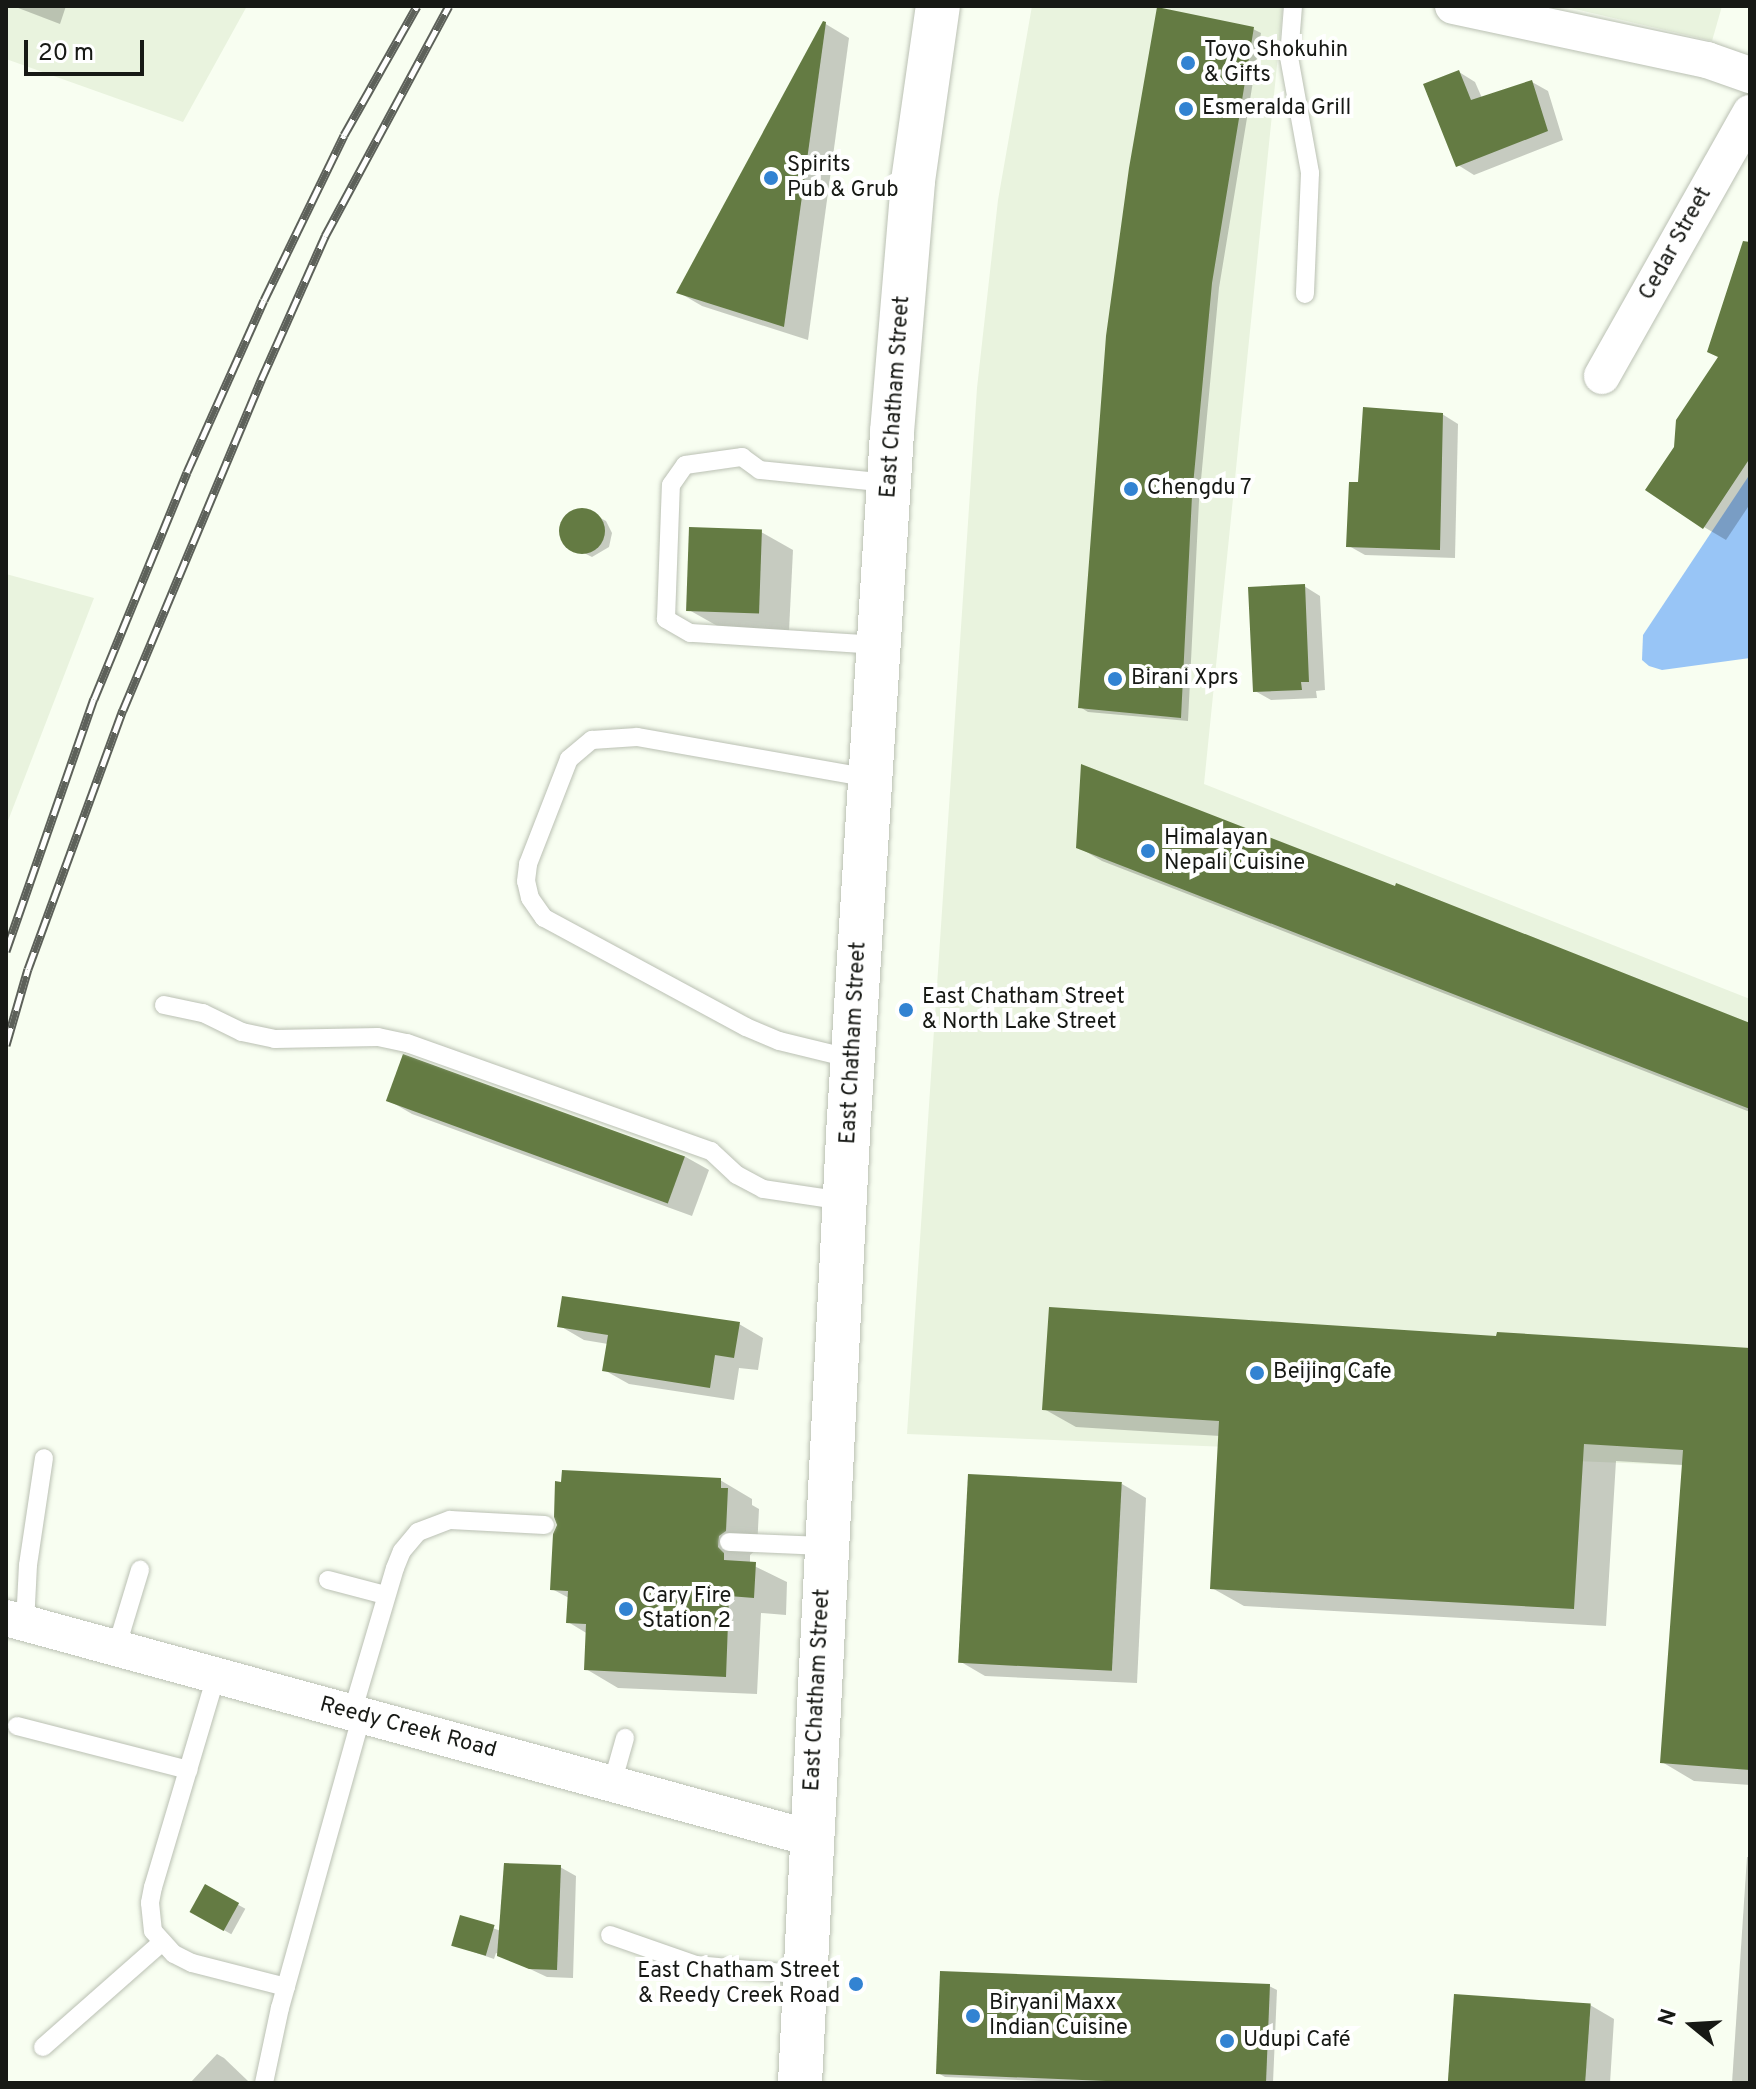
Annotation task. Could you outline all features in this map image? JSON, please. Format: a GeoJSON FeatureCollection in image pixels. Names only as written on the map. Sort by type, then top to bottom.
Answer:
{"type":"FeatureCollection","features":[{"type":"Feature","properties":{"kind":"main road","name":"East Chatham Street"},"geometry":{"type":"LineString","coordinates":[[800,2083],[844,1201],[878,645],[913,181],[938,6]]}},
{"type":"Feature","properties":{"kind":"street"},"geometry":{"type":"LineString","coordinates":[[1453,6],[1707,60],[1750,75]]}},
{"type":"Feature","properties":{"kind":"street","name":"Cedar Street"},"geometry":{"type":"LineString","coordinates":[[1602,376],[1750,113]]}},
{"type":"Feature","properties":{"kind":"street","name":"Reedy Creek Road"},"geometry":{"type":"LineString","coordinates":[[15,1621],[810,1838]]}},
{"type":"Feature","properties":{"kind":"lane"},"geometry":{"type":"LineString","coordinates":[[1293,6],[1289,57],[1310,173],[1305,294]]}},
{"type":"Feature","properties":{"kind":"lane"},"geometry":{"type":"LineString","coordinates":[[878,645],[690,633],[666,619],[671,485],[685,465],[742,457],[760,470],[889,483]]}},
{"type":"Feature","properties":{"kind":"lane"},"geometry":{"type":"LineString","coordinates":[[853,1059],[779,1041],[746,1027],[544,918],[530,898],[526,881],[528,864],[569,759],[592,740],[637,737],[870,778]]}},
{"type":"Feature","properties":{"kind":"lane"},"geometry":{"type":"LineString","coordinates":[[164,1005],[203,1013],[242,1032],[275,1039],[378,1037],[407,1043],[711,1151],[737,1175],[763,1189],[790,1196],[844,1201]]}},
{"type":"Feature","properties":{"kind":"lane"},"geometry":{"type":"LineString","coordinates":[[15,1621],[28,1565],[44,1458]]}},
{"type":"Feature","properties":{"kind":"lane"},"geometry":{"type":"LineString","coordinates":[[264,2083],[385,1595],[402,1551],[426,1527],[463,1519],[545,1525]]}},
{"type":"Feature","properties":{"kind":"lane"},"geometry":{"type":"LineString","coordinates":[[729,1542],[826,1546]]}},
{"type":"Feature","properties":{"kind":"lane"},"geometry":{"type":"LineString","coordinates":[[116,1649],[140,1570]]}},
{"type":"Feature","properties":{"kind":"lane"},"geometry":{"type":"LineString","coordinates":[[328,1580],[385,1595]]}},
{"type":"Feature","properties":{"kind":"lane"},"geometry":{"type":"LineString","coordinates":[[216,1676],[150,1903],[153,1931],[162,1942],[192,1963],[286,1987]]}},
{"type":"Feature","properties":{"kind":"lane"},"geometry":{"type":"LineString","coordinates":[[17,1726],[188,1770]]}},
{"type":"Feature","properties":{"kind":"lane"},"geometry":{"type":"LineString","coordinates":[[612,1784],[625,1738]]}},
{"type":"Feature","properties":{"kind":"lane"},"geometry":{"type":"LineString","coordinates":[[610,1935],[696,1965],[805,1975]]}},
{"type":"Feature","properties":{"kind":"lane"},"geometry":{"type":"LineString","coordinates":[[43,2047],[162,1942]]}},
{"type":"Feature","properties":{"kind":"shaded area"},"geometry":{"type":"Polygon","coordinates":[[[6,6],[247,6],[183,122],[6,59],[6,6]]]}},
{"type":"Feature","properties":{"kind":"shaded area"},"geometry":{"type":"Polygon","coordinates":[[[1032,6],[1283,6],[1204,784],[1750,999],[1750,1468],[907,1434],[977,388],[998,200],[1032,6]]]}},
{"type":"Feature","properties":{"kind":"shaded area"},"geometry":{"type":"Polygon","coordinates":[[[1562,6],[1722,6],[1712,41],[1562,6]]]}},
{"type":"Feature","properties":{"kind":"shaded area"},"geometry":{"type":"Polygon","coordinates":[[[6,574],[94,598],[6,826],[6,574]]]}},
{"type":"Feature","properties":{"kind":"water"},"geometry":{"type":"Polygon","coordinates":[[[1750,474],[1750,658],[1662,670],[1649,666],[1642,660],[1643,635],[1750,474]]]}},
{"type":"Feature","properties":{"kind":"building"},"geometry":{"type":"Polygon","coordinates":[[[1157,7],[1254,27],[1212,283],[1192,496],[1181,718],[1078,708],[1106,336],[1129,168],[1157,7]]]}},
{"type":"Feature","properties":{"kind":"building","name":"Spirits Pub & Grub"},"geometry":{"type":"Polygon","coordinates":[[[823,21],[826,22],[784,327],[676,293],[823,21]]]}},
{"type":"Feature","properties":{"kind":"building"},"geometry":{"type":"Polygon","coordinates":[[[1459,70],[1471,100],[1532,80],[1548,131],[1456,167],[1423,84],[1459,70]]]}},
{"type":"Feature","properties":{"kind":"building"},"geometry":{"type":"Polygon","coordinates":[[[1743,241],[1750,242],[1750,458],[1703,529],[1645,490],[1674,447],[1676,420],[1718,357],[1707,352],[1743,241]]]}},
{"type":"Feature","properties":{"kind":"building"},"geometry":{"type":"Polygon","coordinates":[[[1363,407],[1443,413],[1440,550],[1346,547],[1349,482],[1358,482],[1363,407]]]}},
{"type":"Feature","properties":{"kind":"building"},"geometry":{"type":"Polygon","coordinates":[[[582,508],[598,515],[605,531],[598,547],[582,554],[566,547],[559,531],[566,515],[582,508]]]}},
{"type":"Feature","properties":{"kind":"building"},"geometry":{"type":"Polygon","coordinates":[[[689,527],[762,530],[759,613],[686,611],[689,527]]]}},
{"type":"Feature","properties":{"kind":"building"},"geometry":{"type":"Polygon","coordinates":[[[1305,584],[1309,682],[1301,682],[1302,690],[1253,692],[1248,587],[1305,584]]]}},
{"type":"Feature","properties":{"kind":"building"},"geometry":{"type":"Polygon","coordinates":[[[1081,764],[1395,886],[1396,883],[1750,1023],[1750,1109],[1076,848],[1081,764]]]}},
{"type":"Feature","properties":{"kind":"building"},"geometry":{"type":"Polygon","coordinates":[[[403,1054],[685,1157],[668,1204],[386,1101],[403,1054]]]}},
{"type":"Feature","properties":{"kind":"building"},"geometry":{"type":"Polygon","coordinates":[[[562,1296],[740,1322],[734,1358],[715,1355],[710,1388],[602,1371],[608,1335],[557,1327],[562,1296]]]}},
{"type":"Feature","properties":{"kind":"building"},"geometry":{"type":"Polygon","coordinates":[[[1049,1307],[1496,1336],[1497,1332],[1750,1348],[1750,1770],[1660,1763],[1683,1450],[1584,1444],[1574,1609],[1210,1589],[1219,1421],[1042,1410],[1049,1307]]]}},
{"type":"Feature","properties":{"kind":"building"},"geometry":{"type":"Polygon","coordinates":[[[562,1470],[721,1478],[721,1488],[728,1488],[726,1531],[719,1536],[718,1547],[724,1553],[724,1560],[756,1562],[754,1598],[729,1596],[726,1677],[584,1670],[586,1624],[566,1623],[568,1591],[550,1590],[553,1534],[557,1525],[554,1517],[555,1481],[561,1482],[562,1470]]]}},
{"type":"Feature","properties":{"kind":"building"},"geometry":{"type":"Polygon","coordinates":[[[968,1474],[1122,1482],[1112,1671],[958,1663],[968,1474]]]}},
{"type":"Feature","properties":{"kind":"building"},"geometry":{"type":"Polygon","coordinates":[[[504,1863],[561,1865],[557,1970],[529,1969],[497,1956],[504,1863]]]}},
{"type":"Feature","properties":{"kind":"building"},"geometry":{"type":"Polygon","coordinates":[[[205,1884],[239,1903],[224,1931],[189,1912],[205,1884]]]}},
{"type":"Feature","properties":{"kind":"building"},"geometry":{"type":"Polygon","coordinates":[[[460,1915],[495,1925],[486,1956],[451,1946],[460,1915]]]}},
{"type":"Feature","properties":{"kind":"building"},"geometry":{"type":"Polygon","coordinates":[[[940,1971],[1270,1984],[1266,2083],[1154,2083],[936,2074],[940,1971]]]}},
{"type":"Feature","properties":{"kind":"building"},"geometry":{"type":"Polygon","coordinates":[[[1454,1994],[1591,2004],[1585,2083],[1448,2083],[1454,1994]]]}},
{"type":"Feature","properties":{"kind":"railway"},"geometry":{"type":"LineString","coordinates":[[6,951],[94,699],[187,472],[264,300],[344,135],[417,6]]}},
{"type":"Feature","properties":{"kind":"railway"},"geometry":{"type":"LineString","coordinates":[[6,1045],[28,969],[123,710],[261,380],[325,236],[449,6]]}},
{"type":"Feature","properties":{"kind":"place","name":"Toyo Shokuhin & Gifts"},"geometry":{"type":"Point","coordinates":[1188,63]}},
{"type":"Feature","properties":{"kind":"place","name":"Esmeralda Grill"},"geometry":{"type":"Point","coordinates":[1186,109]}},
{"type":"Feature","properties":{"kind":"place","name":"Spirits Pub & Grub"},"geometry":{"type":"Point","coordinates":[771,178]}},
{"type":"Feature","properties":{"kind":"place","name":"Chengdu 7"},"geometry":{"type":"Point","coordinates":[1131,489]}},
{"type":"Feature","properties":{"kind":"place","name":"Birani Xprs"},"geometry":{"type":"Point","coordinates":[1115,679]}},
{"type":"Feature","properties":{"kind":"place","name":"Himalayan Nepali Cuisine"},"geometry":{"type":"Point","coordinates":[1148,851]}},
{"type":"Feature","properties":{"kind":"place","name":"East Chatham Street & North Lake Street"},"geometry":{"type":"Point","coordinates":[906,1010]}},
{"type":"Feature","properties":{"kind":"place","name":"Beijing Cafe"},"geometry":{"type":"Point","coordinates":[1257,1373]}},
{"type":"Feature","properties":{"kind":"place","name":"Cary Fire Station 2"},"geometry":{"type":"Point","coordinates":[626,1609]}},
{"type":"Feature","properties":{"kind":"place","name":"East Chatham Street & Reedy Creek Road"},"geometry":{"type":"Point","coordinates":[856,1984]}},
{"type":"Feature","properties":{"kind":"place","name":"Biryani Maxx Indian Cuisine"},"geometry":{"type":"Point","coordinates":[973,2016]}},
{"type":"Feature","properties":{"kind":"place","name":"Udupi Café"},"geometry":{"type":"Point","coordinates":[1227,2041]}}]}
